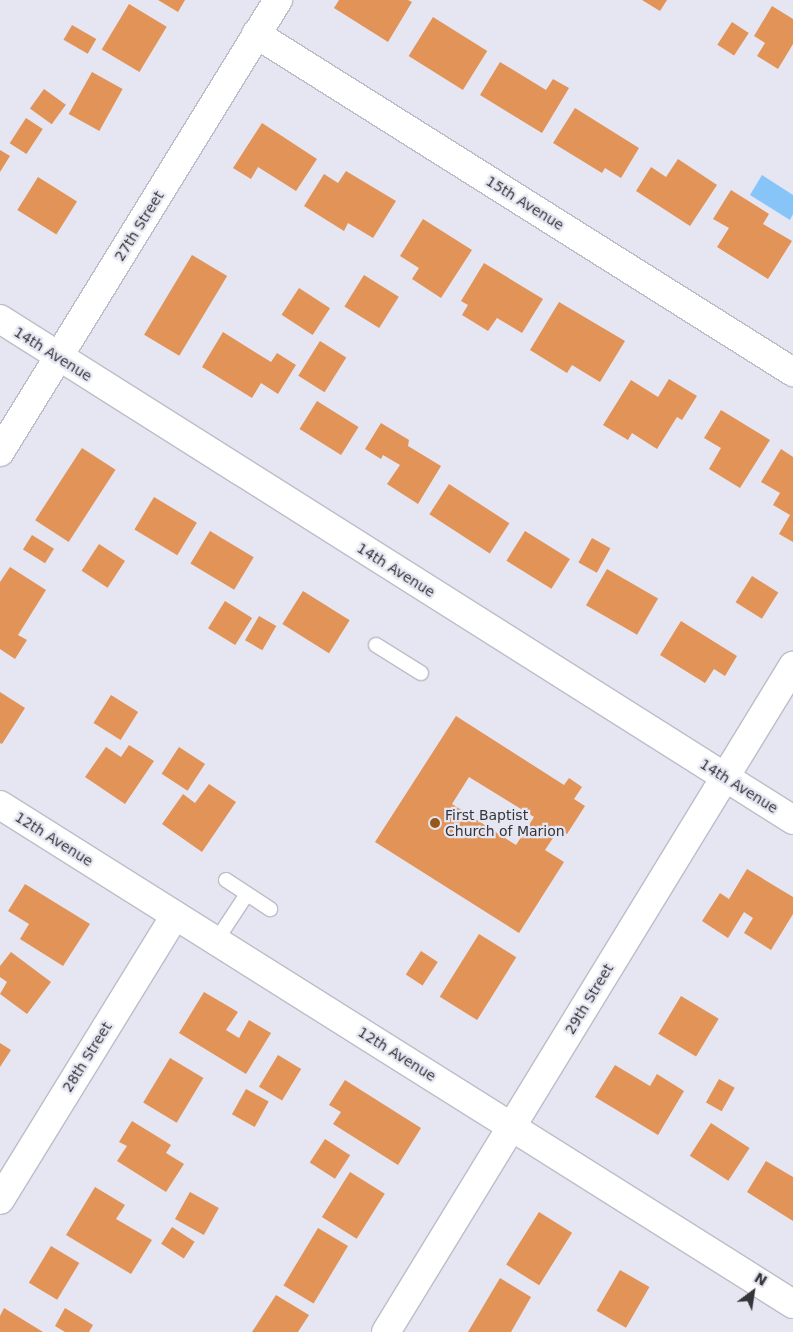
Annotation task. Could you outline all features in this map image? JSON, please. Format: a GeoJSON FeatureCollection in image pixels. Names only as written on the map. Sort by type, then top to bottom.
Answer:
{"type":"FeatureCollection","features":[{"type":"Feature","properties":{"kind":"street","name":"27th Street"},"geometry":{"type":"LineString","coordinates":[[0,452],[278,0]]}},
{"type":"Feature","properties":{"kind":"street","name":"15th Avenue"},"geometry":{"type":"LineString","coordinates":[[256,34],[793,372]]}},
{"type":"Feature","properties":{"kind":"street","name":"14th Avenue"},"geometry":{"type":"LineString","coordinates":[[0,319],[793,820]]}},
{"type":"Feature","properties":{"kind":"street","name":"29th Street"},"geometry":{"type":"LineString","coordinates":[[386,1332],[793,666]]}},
{"type":"Feature","properties":{"kind":"street","name":"12th Avenue"},"geometry":{"type":"LineString","coordinates":[[0,805],[793,1304]]}},
{"type":"Feature","properties":{"kind":"street","name":"28th Street"},"geometry":{"type":"LineString","coordinates":[[0,1200],[175,915]]}},
{"type":"Feature","properties":{"kind":"lane"},"geometry":{"type":"LineString","coordinates":[[376,644],[421,673]]}},
{"type":"Feature","properties":{"kind":"lane"},"geometry":{"type":"LineString","coordinates":[[226,880],[270,909]]}},
{"type":"Feature","properties":{"kind":"lane"},"geometry":{"type":"LineString","coordinates":[[216,941],[247,894]]}},
{"type":"Feature","properties":{"kind":"water"},"geometry":{"type":"Polygon","coordinates":[[[762,175],[793,195],[793,214],[790,220],[750,195],[762,175]]]}},
{"type":"Feature","properties":{"kind":"building"},"geometry":{"type":"Polygon","coordinates":[[[158,0],[185,0],[178,12],[158,0]]]}},
{"type":"Feature","properties":{"kind":"building"},"geometry":{"type":"Polygon","coordinates":[[[339,0],[408,0],[412,2],[388,42],[334,8],[339,0]]]}},
{"type":"Feature","properties":{"kind":"building"},"geometry":{"type":"Polygon","coordinates":[[[642,0],[667,0],[660,11],[642,0]]]}},
{"type":"Feature","properties":{"kind":"building"},"geometry":{"type":"Polygon","coordinates":[[[129,4],[167,27],[139,72],[102,49],[129,4]]]}},
{"type":"Feature","properties":{"kind":"building"},"geometry":{"type":"Polygon","coordinates":[[[772,6],[793,19],[793,44],[778,69],[757,56],[765,43],[754,36],[772,6]]]}},
{"type":"Feature","properties":{"kind":"building"},"geometry":{"type":"Polygon","coordinates":[[[433,17],[487,51],[463,90],[409,56],[433,17]]]}},
{"type":"Feature","properties":{"kind":"building"},"geometry":{"type":"Polygon","coordinates":[[[732,22],[749,33],[734,56],[717,45],[732,22]]]}},
{"type":"Feature","properties":{"kind":"building"},"geometry":{"type":"Polygon","coordinates":[[[72,25],[96,39],[88,54],[64,40],[72,25]]]}},
{"type":"Feature","properties":{"kind":"building"},"geometry":{"type":"Polygon","coordinates":[[[500,62],[546,90],[553,79],[569,88],[542,133],[480,95],[500,62]]]}},
{"type":"Feature","properties":{"kind":"building"},"geometry":{"type":"Polygon","coordinates":[[[92,72],[123,89],[99,131],[69,114],[92,72]]]}},
{"type":"Feature","properties":{"kind":"building"},"geometry":{"type":"Polygon","coordinates":[[[44,89],[66,105],[52,124],[30,108],[44,89]]]}},
{"type":"Feature","properties":{"kind":"building"},"geometry":{"type":"Polygon","coordinates":[[[575,108],[639,148],[621,178],[605,168],[602,173],[553,143],[575,108]]]}},
{"type":"Feature","properties":{"kind":"building"},"geometry":{"type":"Polygon","coordinates":[[[26,118],[43,129],[26,154],[10,143],[26,118]]]}},
{"type":"Feature","properties":{"kind":"building"},"geometry":{"type":"Polygon","coordinates":[[[262,123],[317,159],[296,191],[258,167],[251,179],[233,168],[262,123]]]}},
{"type":"Feature","properties":{"kind":"building"},"geometry":{"type":"Polygon","coordinates":[[[0,150],[10,156],[0,172],[0,150]]]}},
{"type":"Feature","properties":{"kind":"building"},"geometry":{"type":"Polygon","coordinates":[[[678,159],[717,185],[690,226],[636,191],[651,167],[666,177],[678,159]]]}},
{"type":"Feature","properties":{"kind":"building"},"geometry":{"type":"Polygon","coordinates":[[[346,171],[396,201],[373,238],[348,223],[344,231],[304,206],[324,174],[338,183],[346,171]]]}},
{"type":"Feature","properties":{"kind":"building"},"geometry":{"type":"Polygon","coordinates":[[[38,177],[77,201],[56,234],[17,210],[38,177]]]}},
{"type":"Feature","properties":{"kind":"building"},"geometry":{"type":"Polygon","coordinates":[[[731,190],[769,214],[763,224],[792,241],[768,279],[717,247],[729,228],[713,219],[731,190]]]}},
{"type":"Feature","properties":{"kind":"building"},"geometry":{"type":"Polygon","coordinates":[[[423,219],[472,250],[441,298],[412,279],[419,268],[400,256],[423,219]]]}},
{"type":"Feature","properties":{"kind":"building"},"geometry":{"type":"Polygon","coordinates":[[[192,255],[227,276],[179,356],[144,335],[192,255]]]}},
{"type":"Feature","properties":{"kind":"building"},"geometry":{"type":"Polygon","coordinates":[[[484,263],[543,299],[522,333],[497,318],[488,331],[462,315],[468,305],[461,301],[484,263]]]}},
{"type":"Feature","properties":{"kind":"building"},"geometry":{"type":"Polygon","coordinates":[[[364,275],[399,297],[379,328],[344,306],[364,275]]]}},
{"type":"Feature","properties":{"kind":"building"},"geometry":{"type":"Polygon","coordinates":[[[299,288],[330,308],[313,335],[282,315],[299,288]]]}},
{"type":"Feature","properties":{"kind":"building"},"geometry":{"type":"Polygon","coordinates":[[[559,302],[625,341],[600,382],[572,365],[567,373],[530,350],[559,302]]]}},
{"type":"Feature","properties":{"kind":"building"},"geometry":{"type":"Polygon","coordinates":[[[223,332],[271,362],[277,353],[296,365],[278,394],[261,383],[252,398],[202,367],[223,332]]]}},
{"type":"Feature","properties":{"kind":"building"},"geometry":{"type":"Polygon","coordinates":[[[320,341],[346,357],[325,392],[298,376],[320,341]]]}},
{"type":"Feature","properties":{"kind":"building"},"geometry":{"type":"Polygon","coordinates":[[[669,379],[697,396],[682,420],[677,417],[657,449],[632,433],[628,440],[603,425],[631,380],[658,397],[669,379]]]}},
{"type":"Feature","properties":{"kind":"building"},"geometry":{"type":"Polygon","coordinates":[[[317,401],[359,427],[341,455],[300,429],[317,401]]]}},
{"type":"Feature","properties":{"kind":"building"},"geometry":{"type":"Polygon","coordinates":[[[721,410],[770,440],[740,488],[709,469],[721,448],[704,438],[721,410]]]}},
{"type":"Feature","properties":{"kind":"building"},"geometry":{"type":"Polygon","coordinates":[[[381,423],[409,440],[408,446],[441,466],[418,504],[387,484],[400,465],[383,455],[381,459],[365,449],[381,423]]]}},
{"type":"Feature","properties":{"kind":"building"},"geometry":{"type":"Polygon","coordinates":[[[82,448],[116,470],[69,542],[35,520],[82,448]]]}},
{"type":"Feature","properties":{"kind":"building"},"geometry":{"type":"Polygon","coordinates":[[[781,449],[793,457],[793,542],[779,534],[790,515],[773,505],[780,493],[761,482],[781,449]]]}},
{"type":"Feature","properties":{"kind":"building"},"geometry":{"type":"Polygon","coordinates":[[[449,484],[509,523],[490,553],[429,514],[449,484]]]}},
{"type":"Feature","properties":{"kind":"building"},"geometry":{"type":"Polygon","coordinates":[[[154,497],[197,523],[177,555],[134,530],[154,497]]]}},
{"type":"Feature","properties":{"kind":"building"},"geometry":{"type":"Polygon","coordinates":[[[210,531],[254,557],[234,590],[190,564],[210,531]]]}},
{"type":"Feature","properties":{"kind":"building"},"geometry":{"type":"Polygon","coordinates":[[[525,531],[570,559],[551,589],[506,561],[525,531]]]}},
{"type":"Feature","properties":{"kind":"building"},"geometry":{"type":"Polygon","coordinates":[[[32,535],[54,549],[45,563],[23,549],[32,535]]]}},
{"type":"Feature","properties":{"kind":"building"},"geometry":{"type":"Polygon","coordinates":[[[592,538],[610,548],[597,573],[578,562],[592,538]]]}},
{"type":"Feature","properties":{"kind":"building"},"geometry":{"type":"Polygon","coordinates":[[[99,544],[125,561],[108,588],[82,571],[99,544]]]}},
{"type":"Feature","properties":{"kind":"building"},"geometry":{"type":"Polygon","coordinates":[[[10,567],[46,590],[18,635],[27,640],[15,659],[0,649],[0,582],[10,567]]]}},
{"type":"Feature","properties":{"kind":"building"},"geometry":{"type":"Polygon","coordinates":[[[607,569],[658,598],[637,635],[586,605],[607,569]]]}},
{"type":"Feature","properties":{"kind":"building"},"geometry":{"type":"Polygon","coordinates":[[[752,576],[778,592],[762,619],[736,602],[752,576]]]}},
{"type":"Feature","properties":{"kind":"building"},"geometry":{"type":"Polygon","coordinates":[[[303,591],[350,620],[329,653],[282,624],[303,591]]]}},
{"type":"Feature","properties":{"kind":"building"},"geometry":{"type":"Polygon","coordinates":[[[225,601],[252,618],[235,645],[208,628],[225,601]]]}},
{"type":"Feature","properties":{"kind":"building"},"geometry":{"type":"Polygon","coordinates":[[[259,616],[276,626],[262,650],[245,640],[259,616]]]}},
{"type":"Feature","properties":{"kind":"building"},"geometry":{"type":"Polygon","coordinates":[[[681,621],[737,656],[725,676],[714,669],[705,683],[660,655],[681,621]]]}},
{"type":"Feature","properties":{"kind":"building"},"geometry":{"type":"Polygon","coordinates":[[[0,692],[25,708],[2,744],[0,743],[0,692]]]}},
{"type":"Feature","properties":{"kind":"building"},"geometry":{"type":"Polygon","coordinates":[[[111,695],[138,712],[121,740],[94,723],[111,695]]]}},
{"type":"Feature","properties":{"kind":"building","name":"First Baptist Church of Marion"},"geometry":{"type":"Polygon","coordinates":[[[456,716],[564,785],[569,778],[582,787],[574,799],[585,806],[567,834],[559,829],[545,850],[564,862],[519,933],[375,842],[456,716]],[[469,777],[452,804],[516,845],[534,817],[469,777]]]}},
{"type":"Feature","properties":{"kind":"building"},"geometry":{"type":"Polygon","coordinates":[[[129,745],[154,761],[125,804],[85,777],[106,747],[121,757],[129,745]]]}},
{"type":"Feature","properties":{"kind":"building"},"geometry":{"type":"Polygon","coordinates":[[[179,747],[205,764],[188,791],[162,774],[179,747]]]}},
{"type":"Feature","properties":{"kind":"building"},"geometry":{"type":"Polygon","coordinates":[[[209,784],[236,802],[202,852],[162,824],[183,794],[195,803],[209,784]]]}},
{"type":"Feature","properties":{"kind":"building"},"geometry":{"type":"Polygon","coordinates":[[[747,869],[793,897],[793,914],[771,950],[744,933],[753,918],[744,912],[728,938],[702,921],[720,893],[729,899],[747,869]]]}},
{"type":"Feature","properties":{"kind":"building"},"geometry":{"type":"Polygon","coordinates":[[[25,884],[90,924],[63,966],[20,939],[29,924],[8,911],[25,884]]]}},
{"type":"Feature","properties":{"kind":"building"},"geometry":{"type":"Polygon","coordinates":[[[479,934],[516,957],[477,1020],[440,997],[479,934]]]}},
{"type":"Feature","properties":{"kind":"building"},"geometry":{"type":"Polygon","coordinates":[[[421,951],[438,962],[423,985],[406,974],[421,951]]]}},
{"type":"Feature","properties":{"kind":"building"},"geometry":{"type":"Polygon","coordinates":[[[11,952],[51,982],[27,1014],[0,994],[7,982],[0,977],[0,966],[11,952]]]}},
{"type":"Feature","properties":{"kind":"building"},"geometry":{"type":"Polygon","coordinates":[[[204,992],[238,1012],[226,1030],[239,1038],[249,1020],[271,1033],[246,1074],[179,1033],[204,992]]]}},
{"type":"Feature","properties":{"kind":"building"},"geometry":{"type":"Polygon","coordinates":[[[681,996],[719,1019],[696,1056],[658,1034],[681,996]]]}},
{"type":"Feature","properties":{"kind":"building"},"geometry":{"type":"Polygon","coordinates":[[[0,1043],[11,1050],[0,1067],[0,1043]]]}},
{"type":"Feature","properties":{"kind":"building"},"geometry":{"type":"Polygon","coordinates":[[[278,1055],[301,1069],[282,1101],[259,1087],[278,1055]]]}},
{"type":"Feature","properties":{"kind":"building"},"geometry":{"type":"Polygon","coordinates":[[[170,1058],[203,1078],[177,1123],[143,1103],[170,1058]]]}},
{"type":"Feature","properties":{"kind":"building"},"geometry":{"type":"Polygon","coordinates":[[[615,1065],[650,1086],[657,1074],[684,1091],[658,1135],[595,1097],[615,1065]]]}},
{"type":"Feature","properties":{"kind":"building"},"geometry":{"type":"Polygon","coordinates":[[[719,1079],[735,1088],[722,1111],[706,1103],[719,1079]]]}},
{"type":"Feature","properties":{"kind":"building"},"geometry":{"type":"Polygon","coordinates":[[[345,1080],[421,1128],[398,1165],[333,1124],[341,1112],[329,1105],[345,1080]]]}},
{"type":"Feature","properties":{"kind":"building"},"geometry":{"type":"Polygon","coordinates":[[[246,1089],[269,1102],[255,1127],[232,1114],[246,1089]]]}},
{"type":"Feature","properties":{"kind":"building"},"geometry":{"type":"Polygon","coordinates":[[[132,1121],[171,1145],[166,1153],[184,1164],[166,1192],[117,1161],[127,1146],[119,1142],[132,1121]]]}},
{"type":"Feature","properties":{"kind":"building"},"geometry":{"type":"Polygon","coordinates":[[[711,1123],[750,1148],[728,1181],[690,1156],[711,1123]]]}},
{"type":"Feature","properties":{"kind":"building"},"geometry":{"type":"Polygon","coordinates":[[[325,1139],[350,1155],[335,1179],[310,1162],[325,1139]]]}},
{"type":"Feature","properties":{"kind":"building"},"geometry":{"type":"Polygon","coordinates":[[[766,1161],[793,1177],[793,1221],[747,1192],[766,1161]]]}},
{"type":"Feature","properties":{"kind":"building"},"geometry":{"type":"Polygon","coordinates":[[[350,1172],[385,1194],[357,1239],[322,1217],[350,1172]]]}},
{"type":"Feature","properties":{"kind":"building"},"geometry":{"type":"Polygon","coordinates":[[[95,1187],[125,1205],[116,1219],[152,1240],[131,1274],[66,1235],[95,1187]]]}},
{"type":"Feature","properties":{"kind":"building"},"geometry":{"type":"Polygon","coordinates":[[[190,1192],[219,1208],[204,1235],[175,1219],[190,1192]]]}},
{"type":"Feature","properties":{"kind":"building"},"geometry":{"type":"Polygon","coordinates":[[[539,1212],[572,1233],[539,1285],[506,1265],[539,1212]]]}},
{"type":"Feature","properties":{"kind":"building"},"geometry":{"type":"Polygon","coordinates":[[[172,1227],[195,1242],[184,1258],[161,1244],[172,1227]]]}},
{"type":"Feature","properties":{"kind":"building"},"geometry":{"type":"Polygon","coordinates":[[[318,1228],[348,1246],[313,1303],[283,1285],[318,1228]]]}},
{"type":"Feature","properties":{"kind":"building"},"geometry":{"type":"Polygon","coordinates":[[[51,1246],[79,1263],[57,1300],[29,1283],[51,1246]]]}},
{"type":"Feature","properties":{"kind":"building"},"geometry":{"type":"Polygon","coordinates":[[[620,1270],[649,1287],[626,1328],[596,1311],[620,1270]]]}},
{"type":"Feature","properties":{"kind":"building"},"geometry":{"type":"Polygon","coordinates":[[[500,1278],[531,1297],[511,1332],[468,1332],[500,1278]]]}},
{"type":"Feature","properties":{"kind":"building"},"geometry":{"type":"Polygon","coordinates":[[[276,1295],[309,1315],[298,1332],[252,1332],[276,1295]]]}},
{"type":"Feature","properties":{"kind":"building"},"geometry":{"type":"Polygon","coordinates":[[[4,1308],[43,1332],[0,1332],[0,1316],[4,1308]]]}},
{"type":"Feature","properties":{"kind":"building"},"geometry":{"type":"Polygon","coordinates":[[[65,1308],[93,1325],[89,1332],[65,1332],[55,1326],[65,1308]]]}},
{"type":"Feature","properties":{"kind":"place","name":"First Baptist Church of Marion"},"geometry":{"type":"Point","coordinates":[435,823]}}]}
